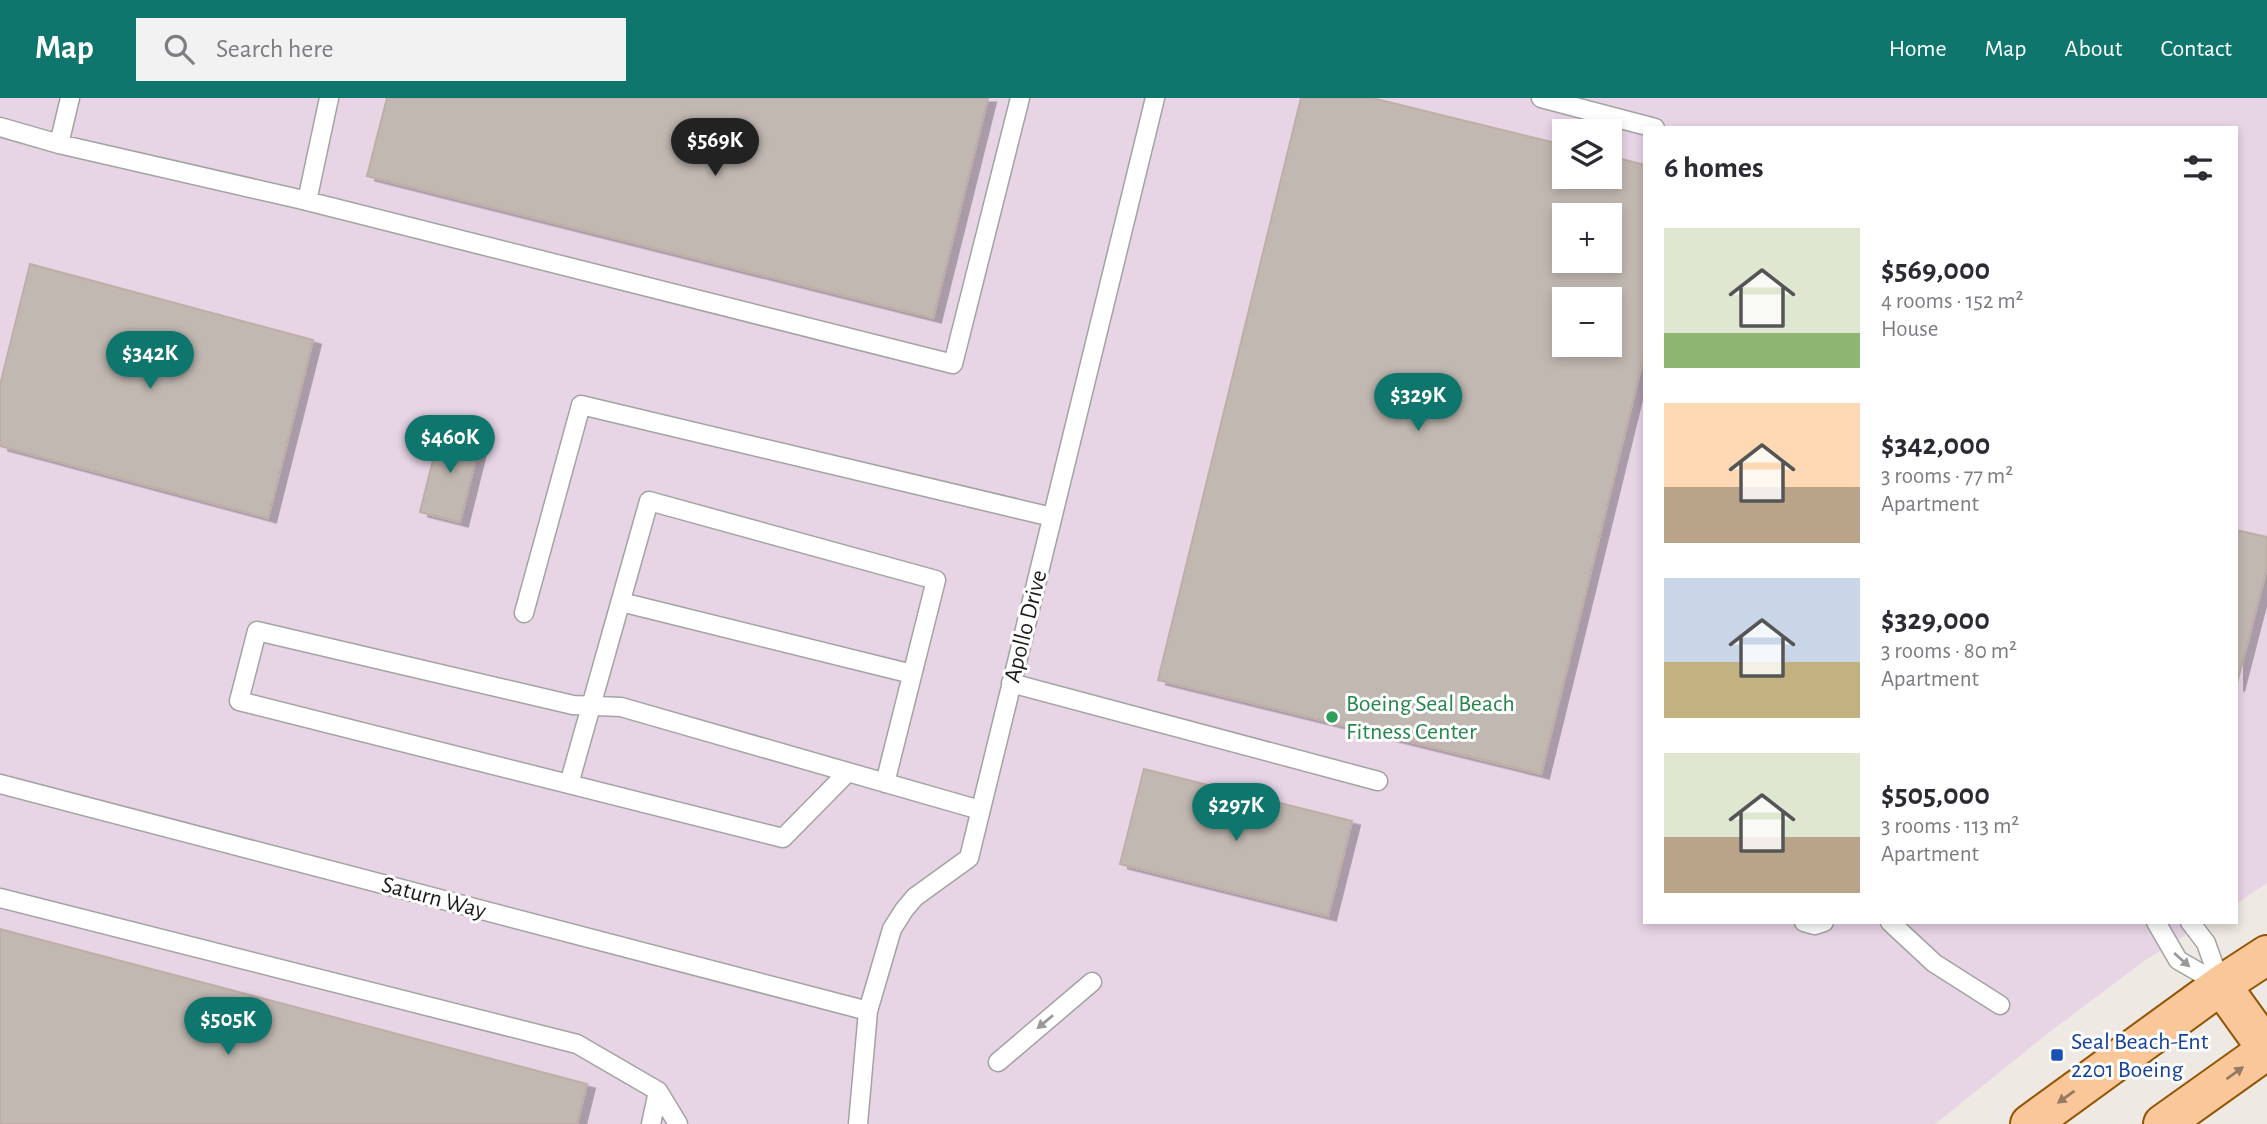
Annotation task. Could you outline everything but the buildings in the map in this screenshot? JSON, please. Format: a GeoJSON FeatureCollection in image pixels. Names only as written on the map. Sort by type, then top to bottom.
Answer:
{"type":"FeatureCollection","features":[{"type":"Feature","properties":{"kind":"main road"},"geometry":{"type":"LineString","coordinates":[[2030,1124],[2221,985],[2267,955]]}},
{"type":"Feature","properties":{"kind":"main road"},"geometry":{"type":"LineString","coordinates":[[2164,1124],[2267,1050],[2221,985]]}},
{"type":"Feature","properties":{"kind":"lane"},"geometry":{"type":"LineString","coordinates":[[59,144],[70,98]]}},
{"type":"Feature","properties":{"kind":"lane"},"geometry":{"type":"LineString","coordinates":[[307,201],[329,98]]}},
{"type":"Feature","properties":{"kind":"lane"},"geometry":{"type":"LineString","coordinates":[[0,127],[59,144],[307,201],[953,364],[1020,98]]}},
{"type":"Feature","properties":{"kind":"lane","name":"Apollo Drive"},"geometry":{"type":"LineString","coordinates":[[858,1124],[868,1011],[892,929],[915,898],[969,858],[1155,98]]}},
{"type":"Feature","properties":{"kind":"lane"},"geometry":{"type":"LineString","coordinates":[[1541,98],[1648,126]]}},
{"type":"Feature","properties":{"kind":"lane"},"geometry":{"type":"LineString","coordinates":[[524,612],[581,405],[1052,517]]}},
{"type":"Feature","properties":{"kind":"lane"},"geometry":{"type":"LineString","coordinates":[[569,784],[649,501],[936,580],[885,783]]}},
{"type":"Feature","properties":{"kind":"lane"},"geometry":{"type":"LineString","coordinates":[[621,601],[912,674]]}},
{"type":"Feature","properties":{"kind":"lane"},"geometry":{"type":"LineString","coordinates":[[848,772],[783,838],[239,701],[257,631],[573,705],[621,707],[848,772],[885,783],[980,810]]}},
{"type":"Feature","properties":{"kind":"lane"},"geometry":{"type":"LineString","coordinates":[[1012,683],[1378,781]]}},
{"type":"Feature","properties":{"kind":"lane","name":"Saturn Way"},"geometry":{"type":"LineString","coordinates":[[0,784],[868,1011]]}},
{"type":"Feature","properties":{"kind":"lane"},"geometry":{"type":"LineString","coordinates":[[0,898],[577,1044],[658,1091],[678,1124]]}},
{"type":"Feature","properties":{"kind":"lane"},"geometry":{"type":"LineString","coordinates":[[1892,924],[1934,963],[2000,1005]]}},
{"type":"Feature","properties":{"kind":"lane"},"geometry":{"type":"LineString","coordinates":[[2157,924],[2178,960],[2221,985]]}},
{"type":"Feature","properties":{"kind":"lane"},"geometry":{"type":"LineString","coordinates":[[2192,924],[2206,943],[2221,985]]}},
{"type":"Feature","properties":{"kind":"lane"},"geometry":{"type":"LineString","coordinates":[[998,1062],[1092,982]]}},
{"type":"Feature","properties":{"kind":"lane"},"geometry":{"type":"LineString","coordinates":[[651,1124],[658,1091]]}},
{"type":"Feature","properties":{"kind":"shaded area"},"geometry":{"type":"Polygon","coordinates":[[[0,98],[2267,98],[2267,883],[2238,902],[2238,126],[1643,126],[1643,924],[2203,924],[2144,961],[1935,1124],[0,1124],[0,98]]]}},
{"type":"Feature","properties":{"kind":"place","name":"Boeing Seal Beach Fitness Center"},"geometry":{"type":"Point","coordinates":[1332,717]}},
{"type":"Feature","properties":{"kind":"place","name":"Seal Beach-Ent 2201 Boeing"},"geometry":{"type":"Point","coordinates":[2057,1055]}}]}
